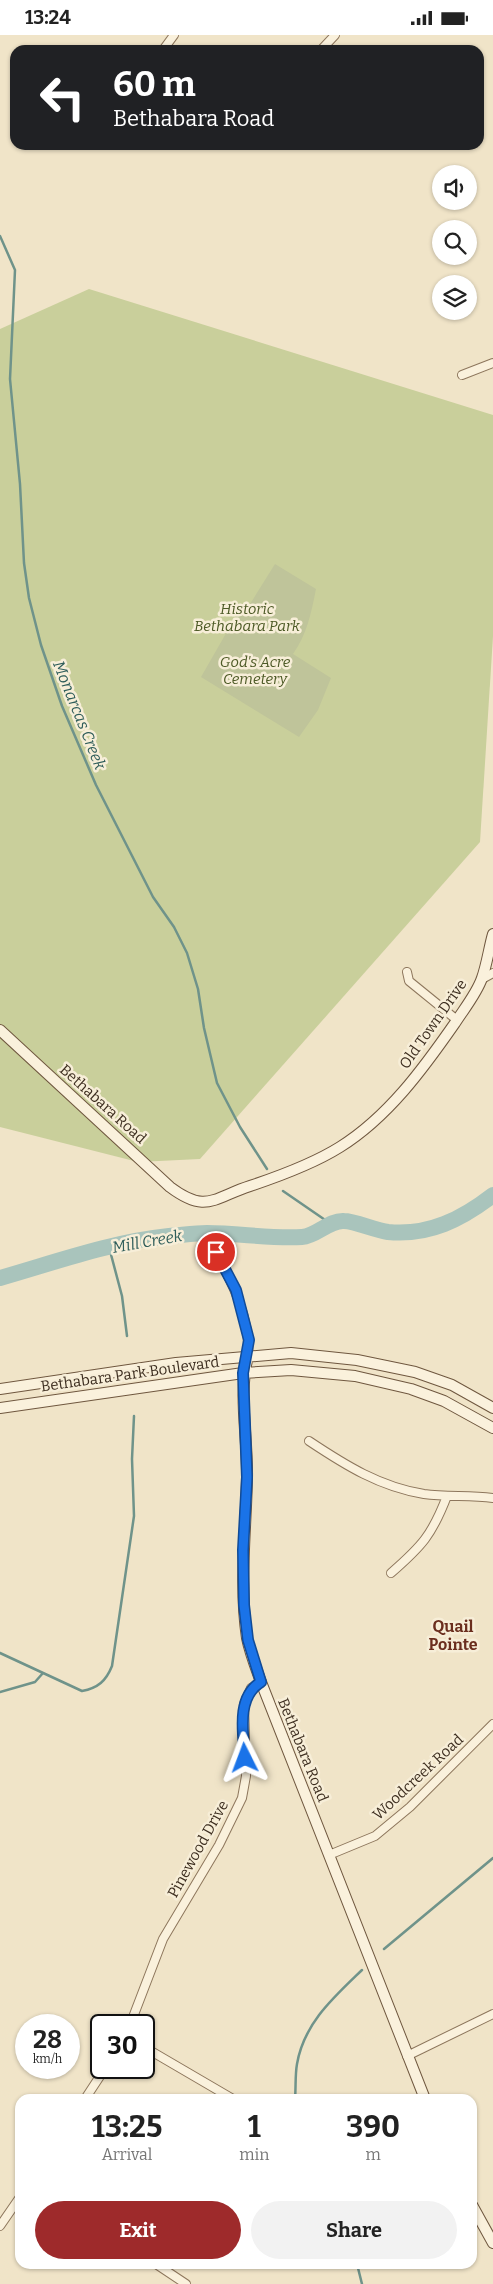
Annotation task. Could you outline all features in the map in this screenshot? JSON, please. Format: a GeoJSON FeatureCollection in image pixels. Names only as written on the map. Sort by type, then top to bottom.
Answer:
{"type":"FeatureCollection","features":[{"type":"Feature","properties":{"kind":"main road","name":"Old Town Drive"},"geometry":{"type":"LineString","coordinates":[[187,1199],[195,1202],[215,1200],[308,1163],[357,1135],[389,1106],[420,1073],[457,1020],[482,979],[493,934]]}},
{"type":"Feature","properties":{"kind":"main road","name":"Bethabara Road"},"geometry":{"type":"LineString","coordinates":[[0,1030],[187,1199]]}},
{"type":"Feature","properties":{"kind":"main road","name":"Bethabara Park Boulevard"},"geometry":{"type":"LineString","coordinates":[[0,1389],[134,1369],[292,1353],[358,1360],[415,1372],[452,1385],[493,1408]]}},
{"type":"Feature","properties":{"kind":"main road","name":"Bethabara Road"},"geometry":{"type":"LineString","coordinates":[[248,1356],[243,1373],[247,1477],[243,1550],[244,1605],[248,1640],[261,1682],[423,2094]]}},
{"type":"Feature","properties":{"kind":"main road","name":"Bethabara Park Boulevard"},"geometry":{"type":"LineString","coordinates":[[0,1408],[243,1373],[300,1371],[355,1376],[401,1387],[444,1401],[493,1429]]}},
{"type":"Feature","properties":{"kind":"main road"},"geometry":{"type":"LineString","coordinates":[[477,2214],[493,2243]]}},
{"type":"Feature","properties":{"kind":"street"},"geometry":{"type":"LineString","coordinates":[[326,45],[335,35]]}},
{"type":"Feature","properties":{"kind":"street"},"geometry":{"type":"LineString","coordinates":[[462,375],[493,363]]}},
{"type":"Feature","properties":{"kind":"street"},"geometry":{"type":"LineString","coordinates":[[407,972],[409,981],[457,1020]]}},
{"type":"Feature","properties":{"kind":"street"},"geometry":{"type":"LineString","coordinates":[[482,979],[493,973]]}},
{"type":"Feature","properties":{"kind":"street","name":"Bethabara Road"},"geometry":{"type":"LineString","coordinates":[[216,1252],[236,1290],[249,1340],[248,1356]]}},
{"type":"Feature","properties":{"kind":"street"},"geometry":{"type":"LineString","coordinates":[[309,1441],[370,1479],[403,1490],[447,1496],[493,1498]]}},
{"type":"Feature","properties":{"kind":"street"},"geometry":{"type":"LineString","coordinates":[[391,1573],[418,1550],[436,1525],[447,1496]]}},
{"type":"Feature","properties":{"kind":"street","name":"Pinewood Drive"},"geometry":{"type":"LineString","coordinates":[[134,2014],[162,1939],[219,1845],[242,1798],[246,1776],[244,1705],[251,1688],[261,1682]]}},
{"type":"Feature","properties":{"kind":"street","name":"Woodcreek Road"},"geometry":{"type":"LineString","coordinates":[[329,1855],[375,1836],[410,1807],[493,1724]]}},
{"type":"Feature","properties":{"kind":"street"},"geometry":{"type":"LineString","coordinates":[[407,2056],[493,2014]]}},
{"type":"Feature","properties":{"kind":"street"},"geometry":{"type":"LineString","coordinates":[[155,2053],[224,2094]]}},
{"type":"Feature","properties":{"kind":"street"},"geometry":{"type":"LineString","coordinates":[[88,2094],[98,2079]]}},
{"type":"Feature","properties":{"kind":"street"},"geometry":{"type":"LineString","coordinates":[[0,2226],[15,2204]]}},
{"type":"Feature","properties":{"kind":"street"},"geometry":{"type":"LineString","coordinates":[[164,2269],[186,2284]]}},
{"type":"Feature","properties":{"kind":"green space","name":"Historic Bethabara Park"},"geometry":{"type":"Polygon","coordinates":[[[89,289],[493,415],[493,636],[480,842],[200,1159],[138,1162],[0,1127],[0,329],[89,289]]]}},
{"type":"Feature","properties":{"kind":"green space","name":"God's Acre Cemetery"},"geometry":{"type":"Polygon","coordinates":[[[275,564],[316,589],[305,631],[293,654],[331,678],[318,710],[299,737],[201,677],[240,609],[245,612],[275,564]]]}},
{"type":"Feature","properties":{"kind":"waterway","name":"Monarcas Creek"},"geometry":{"type":"LineString","coordinates":[[0,236],[15,270],[10,379],[20,484],[24,563],[29,598],[41,645],[62,706],[96,785],[153,897],[174,927],[187,953],[198,989],[204,1028],[217,1083],[240,1127],[267,1169]]}},
{"type":"Feature","properties":{"kind":"waterway","name":"Monarcas Creek"},"geometry":{"type":"LineString","coordinates":[[283,1191],[331,1224]]}},
{"type":"Feature","properties":{"kind":"waterway","name":"Mill Creek"},"geometry":{"type":"LineString","coordinates":[[0,1278],[105,1248],[169,1236],[207,1233],[302,1237],[313,1234],[339,1221],[353,1222],[388,1232],[403,1233],[417,1231],[444,1224],[457,1218],[493,1195]]}},
{"type":"Feature","properties":{"kind":"waterway"},"geometry":{"type":"LineString","coordinates":[[109,1247],[122,1296],[127,1336]]}},
{"type":"Feature","properties":{"kind":"waterway"},"geometry":{"type":"LineString","coordinates":[[0,1653],[82,1691],[97,1686],[110,1671],[134,1516],[132,1459],[134,1416]]}},
{"type":"Feature","properties":{"kind":"waterway"},"geometry":{"type":"LineString","coordinates":[[0,1692],[35,1682],[43,1673]]}},
{"type":"Feature","properties":{"kind":"waterway"},"geometry":{"type":"LineString","coordinates":[[384,1949],[493,1858]]}},
{"type":"Feature","properties":{"kind":"waterway"},"geometry":{"type":"LineString","coordinates":[[295,2094],[297,2064],[306,2036],[313,2023],[341,1990],[362,1970]]}},
{"type":"Feature","properties":{"kind":"waterway"},"geometry":{"type":"LineString","coordinates":[[358,2269],[362,2284]]}},
{"type":"Feature","properties":{"kind":"district","name":"Quail Pointe"},"geometry":{"type":"Point","coordinates":[453,1635]}},
{"type":"Feature","properties":{"kind":"route"},"geometry":{"type":"LineString","coordinates":[[216,1252],[236,1290],[249,1340],[248,1356],[243,1373],[247,1477],[243,1550],[244,1605],[248,1640],[261,1682],[251,1688],[244,1705],[243,1741],[245,1758]]}}]}
